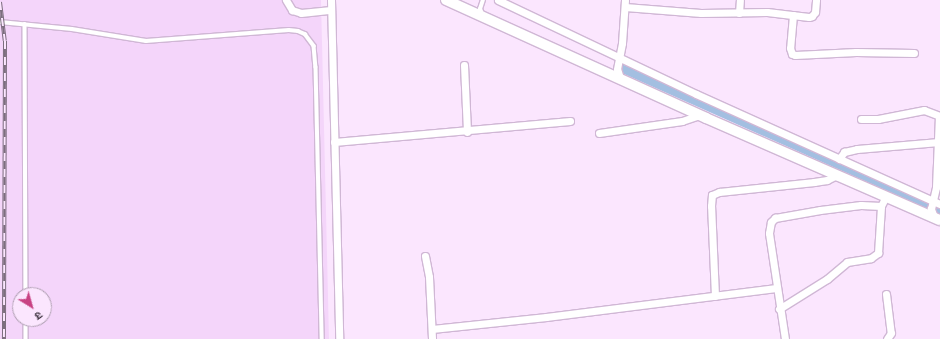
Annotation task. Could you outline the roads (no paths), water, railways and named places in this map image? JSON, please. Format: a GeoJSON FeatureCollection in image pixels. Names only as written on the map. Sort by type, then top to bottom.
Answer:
{"type":"FeatureCollection","features":[{"type":"Feature","properties":{"kind":"street"},"geometry":{"type":"LineString","coordinates":[[286,0],[292,10],[301,13],[331,10]]}},
{"type":"Feature","properties":{"kind":"street"},"geometry":{"type":"LineString","coordinates":[[331,0],[339,339]]}},
{"type":"Feature","properties":{"kind":"street"},"geometry":{"type":"LineString","coordinates":[[446,0],[696,94],[839,158],[935,209]]}},
{"type":"Feature","properties":{"kind":"street"},"geometry":{"type":"LineString","coordinates":[[498,0],[619,66],[706,118]]}},
{"type":"Feature","properties":{"kind":"street"},"geometry":{"type":"LineString","coordinates":[[739,13],[740,0]]}},
{"type":"Feature","properties":{"kind":"street"},"geometry":{"type":"LineString","coordinates":[[619,66],[625,4],[694,13],[767,12],[812,16],[815,12],[816,0]]}},
{"type":"Feature","properties":{"kind":"street"},"geometry":{"type":"LineString","coordinates":[[792,15],[790,48],[792,54],[795,55],[856,52],[914,53]]}},
{"type":"Feature","properties":{"kind":"street"},"geometry":{"type":"LineString","coordinates":[[464,65],[467,132]]}},
{"type":"Feature","properties":{"kind":"street"},"geometry":{"type":"LineString","coordinates":[[861,120],[883,118],[924,110],[940,116],[935,209]]}},
{"type":"Feature","properties":{"kind":"street"},"geometry":{"type":"LineString","coordinates":[[599,133],[682,121],[699,115],[886,196],[935,209]]}},
{"type":"Feature","properties":{"kind":"street"},"geometry":{"type":"LineString","coordinates":[[334,142],[467,132],[570,121]]}},
{"type":"Feature","properties":{"kind":"street"},"geometry":{"type":"LineString","coordinates":[[839,158],[844,152],[857,149],[939,142]]}},
{"type":"Feature","properties":{"kind":"street"},"geometry":{"type":"LineString","coordinates":[[715,296],[711,206],[712,195],[719,192],[827,180],[835,176],[844,177]]}},
{"type":"Feature","properties":{"kind":"street"},"geometry":{"type":"LineString","coordinates":[[779,309],[827,279],[847,262],[871,258],[878,253],[881,206],[886,196]]}},
{"type":"Feature","properties":{"kind":"street"},"geometry":{"type":"LineString","coordinates":[[784,339],[769,233],[771,222],[775,218],[820,210],[861,205],[881,206]]}},
{"type":"Feature","properties":{"kind":"street"},"geometry":{"type":"LineString","coordinates":[[425,256],[429,277],[432,339]]}},
{"type":"Feature","properties":{"kind":"street"},"geometry":{"type":"LineString","coordinates":[[432,330],[776,288]]}},
{"type":"Feature","properties":{"kind":"street"},"geometry":{"type":"LineString","coordinates":[[886,294],[890,333],[887,339]]}},
{"type":"Feature","properties":{"kind":"lane"},"geometry":{"type":"LineString","coordinates":[[482,13],[483,0]]}},
{"type":"Feature","properties":{"kind":"lane"},"geometry":{"type":"LineString","coordinates":[[0,22],[72,28],[146,40],[289,30],[298,31],[305,34],[314,46],[316,67],[322,339]]}},
{"type":"Feature","properties":{"kind":"lane"},"geometry":{"type":"LineString","coordinates":[[25,24],[26,287]]}},
{"type":"Feature","properties":{"kind":"lane"},"geometry":{"type":"LineString","coordinates":[[26,327],[26,339]]}},
{"type":"Feature","properties":{"kind":"waterway"},"geometry":{"type":"LineString","coordinates":[[623,69],[940,210]]}},
{"type":"Feature","properties":{"kind":"railway"},"geometry":{"type":"LineString","coordinates":[[0,2],[5,41],[4,339]]}}]}
